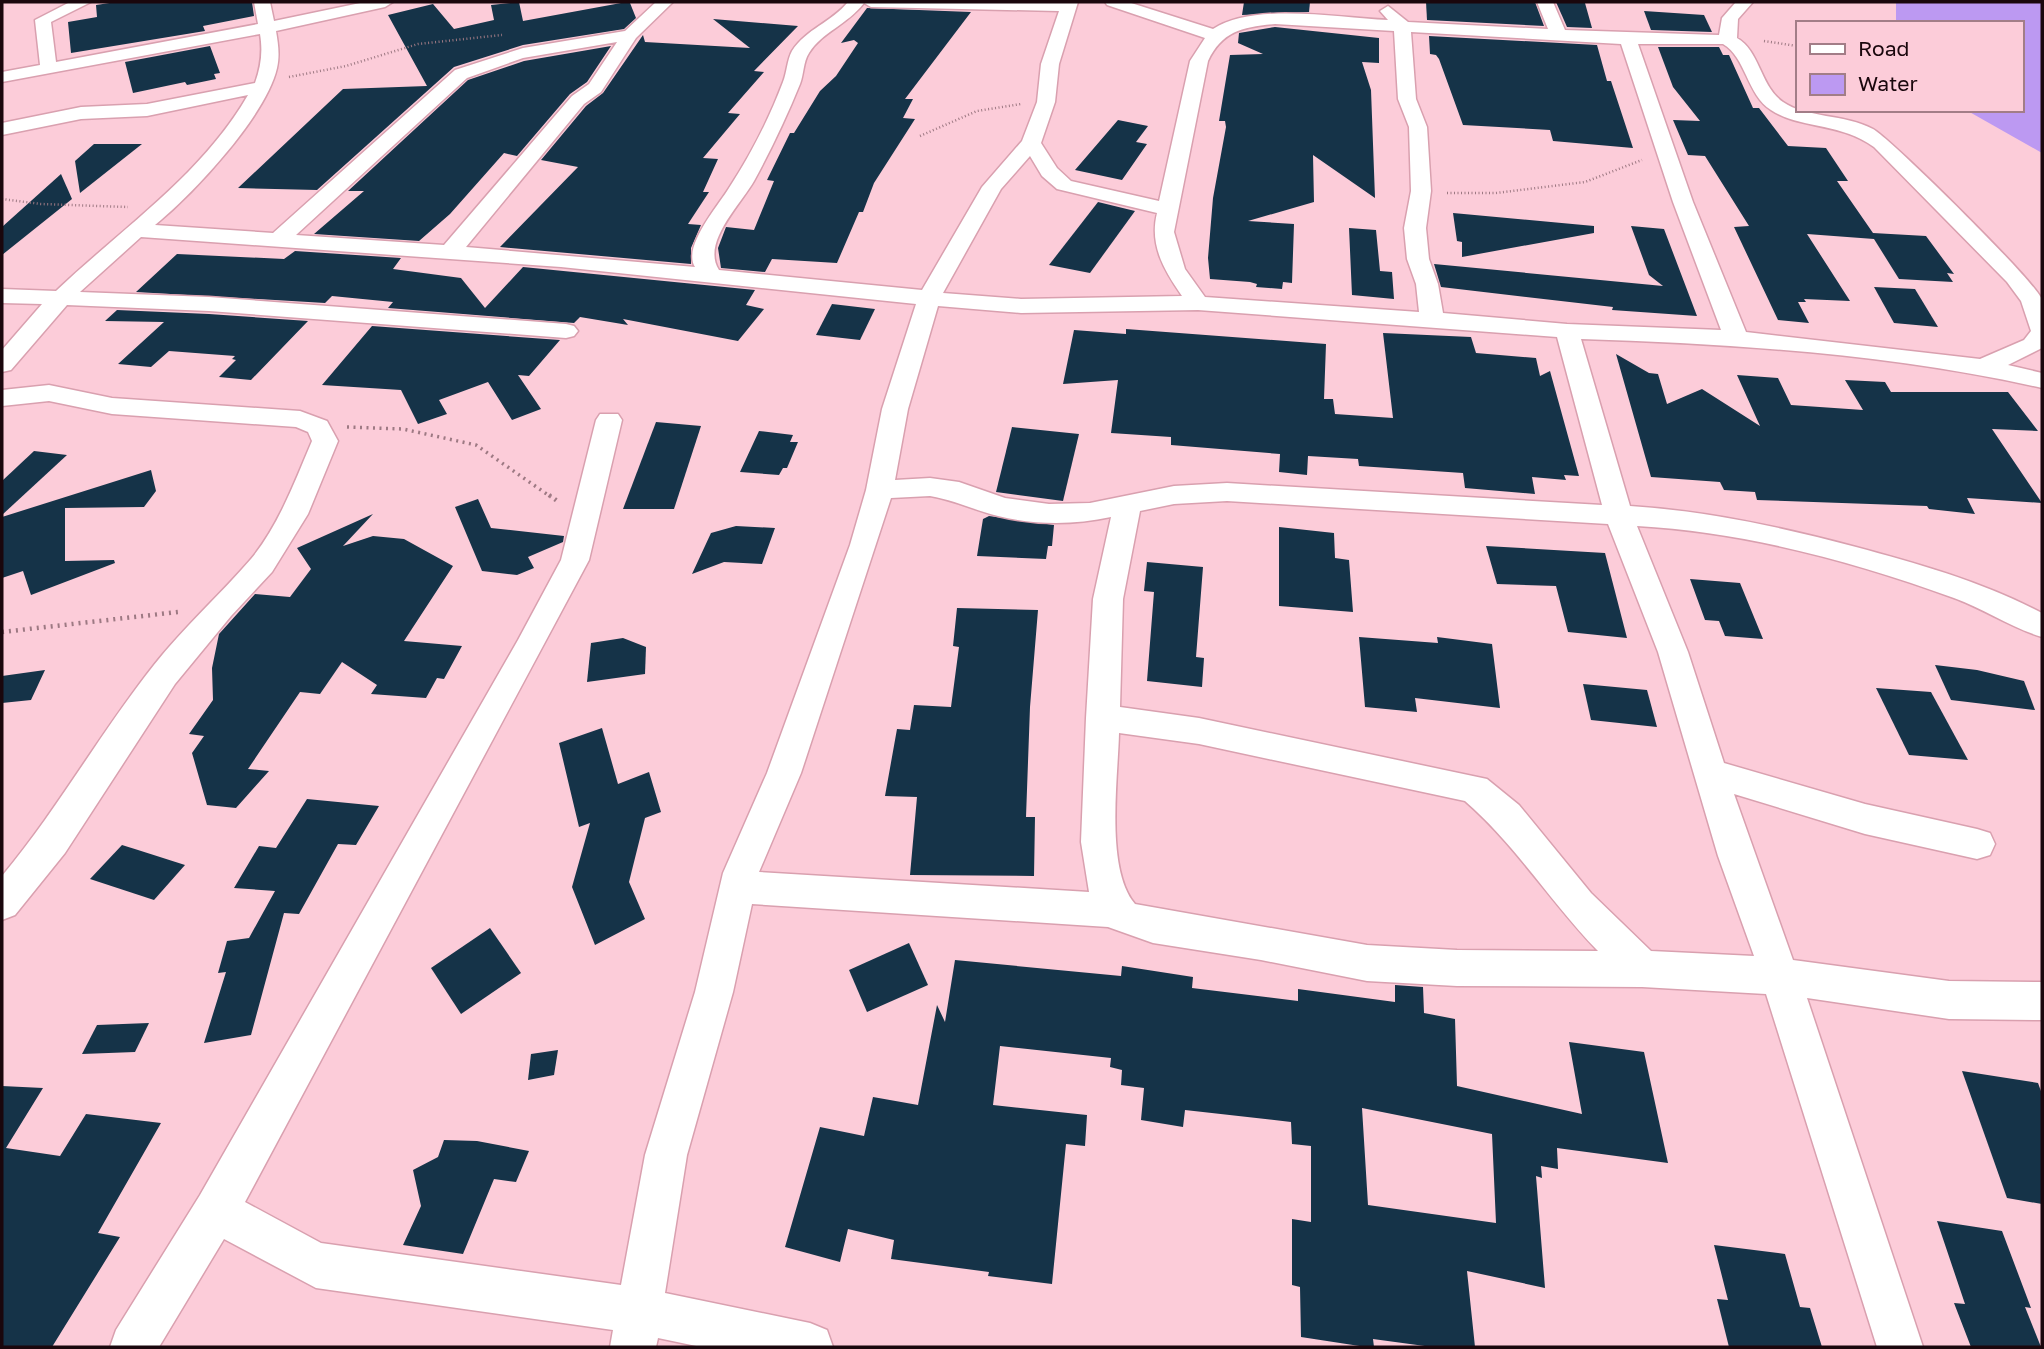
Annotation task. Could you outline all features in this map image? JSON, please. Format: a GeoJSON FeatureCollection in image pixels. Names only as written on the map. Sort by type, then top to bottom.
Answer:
{"type":"FeatureCollection","features":[{"type":"Feature","properties":{"kind":"street"},"geometry":{"type":"LineString","coordinates":[[49,68],[41,30],[43,20],[83,2]]}},
{"type":"Feature","properties":{"kind":"street"},"geometry":{"type":"LineString","coordinates":[[2,365],[41,318],[110,251],[157,213],[240,123],[263,85],[271,49],[262,2]]}},
{"type":"Feature","properties":{"kind":"street"},"geometry":{"type":"LineString","coordinates":[[2,77],[265,28],[385,2]]}},
{"type":"Feature","properties":{"kind":"street"},"geometry":{"type":"LineString","coordinates":[[448,254],[578,100],[595,88],[630,35],[665,2]]}},
{"type":"Feature","properties":{"kind":"street"},"geometry":{"type":"LineString","coordinates":[[710,275],[702,261],[703,246],[750,169],[792,82],[799,54],[813,37],[844,17],[856,2]]}},
{"type":"Feature","properties":{"kind":"street"},"geometry":{"type":"LineString","coordinates":[[636,1329],[666,1155],[714,992],[738,887],[839,623],[880,489],[895,409],[929,298],[992,187],[1031,143],[1046,102],[1050,64],[1070,4],[871,2]]}},
{"type":"Feature","properties":{"kind":"street"},"geometry":{"type":"LineString","coordinates":[[1114,2],[1213,35]]}},
{"type":"Feature","properties":{"kind":"street"},"geometry":{"type":"LineString","coordinates":[[1383,2],[1382,6],[1402,25],[1407,99],[1418,127],[1421,191],[1415,228],[1418,259],[1427,284],[1432,320]]}},
{"type":"Feature","properties":{"kind":"street"},"geometry":{"type":"LineString","coordinates":[[1545,2],[1558,34]]}},
{"type":"Feature","properties":{"kind":"street"},"geometry":{"type":"LineString","coordinates":[[1726,39],[1729,37],[1730,18],[1745,2]]}},
{"type":"Feature","properties":{"kind":"street"},"geometry":{"type":"LineString","coordinates":[[1198,303],[1174,269],[1163,232],[1199,61],[1213,35],[1242,23],[1275,19],[1628,39],[1726,39],[1740,47],[1746,64],[1770,100],[1778,107],[1796,112]]}},
{"type":"Feature","properties":{"kind":"street"},"geometry":{"type":"LineString","coordinates":[[278,240],[461,74],[494,60],[520,54],[630,35]]}},
{"type":"Feature","properties":{"kind":"street"},"geometry":{"type":"LineString","coordinates":[[1628,39],[1669,160],[1736,338]]}},
{"type":"Feature","properties":{"kind":"street"},"geometry":{"type":"LineString","coordinates":[[2,129],[81,113],[147,110],[263,85]]}},
{"type":"Feature","properties":{"kind":"street"},"geometry":{"type":"LineString","coordinates":[[1797,112],[1840,123],[1881,140],[1891,155],[2007,269],[2039,312],[2042,331],[2032,345],[1983,367]]}},
{"type":"Feature","properties":{"kind":"street"},"geometry":{"type":"LineString","coordinates":[[1031,143],[1049,172],[1064,185],[1167,209]]}},
{"type":"Feature","properties":{"kind":"street"},"geometry":{"type":"LineString","coordinates":[[139,230],[561,260],[1020,306],[1198,303],[1567,331],[1736,338],[1983,367],[2042,380]]}},
{"type":"Feature","properties":{"kind":"street"},"geometry":{"type":"LineString","coordinates":[[2,296],[209,304],[566,331]]}},
{"type":"Feature","properties":{"kind":"street"},"geometry":{"type":"LineString","coordinates":[[1567,331],[1619,517],[1673,652],[1736,856],[1780,976],[1900,1347]]}},
{"type":"Feature","properties":{"kind":"street"},"geometry":{"type":"LineString","coordinates":[[2,398],[49,393],[112,406],[300,419],[318,427],[325,441],[294,514],[262,565],[220,608],[164,675],[52,842],[2,903]]}},
{"type":"Feature","properties":{"kind":"street"},"geometry":{"type":"LineString","coordinates":[[133,1347],[216,1211],[531,645],[575,559],[610,421]]}},
{"type":"Feature","properties":{"kind":"street"},"geometry":{"type":"LineString","coordinates":[[880,489],[930,486],[959,491],[1023,512],[1090,512],[1174,495],[1241,492],[1696,521],[1779,537],[1951,584],[2014,610],[2042,626]]}},
{"type":"Feature","properties":{"kind":"street"},"geometry":{"type":"LineString","coordinates":[[1128,505],[1108,599],[1099,842],[1108,899],[1123,917],[1153,926],[1261,942],[1367,963],[1457,968],[1642,969],[1780,976],[1949,1000],[2042,1001]]}},
{"type":"Feature","properties":{"kind":"street"},"geometry":{"type":"LineString","coordinates":[[1102,718],[1199,731],[1475,789],[1507,816],[1578,905],[1642,969]]}},
{"type":"Feature","properties":{"kind":"street"},"geometry":{"type":"LineString","coordinates":[[1710,773],[1865,819],[1977,844]]}},
{"type":"Feature","properties":{"kind":"street"},"geometry":{"type":"LineString","coordinates":[[738,887],[1046,908],[1117,910]]}},
{"type":"Feature","properties":{"kind":"street"},"geometry":{"type":"LineString","coordinates":[[216,1211],[316,1265],[636,1329],[810,1347]]}},
{"type":"Feature","properties":{"kind":"path"},"geometry":{"type":"LineString","coordinates":[[263,85],[418,44],[450,43],[508,34]]}},
{"type":"Feature","properties":{"kind":"path"},"geometry":{"type":"LineString","coordinates":[[920,136],[977,111],[1046,102]]}},
{"type":"Feature","properties":{"kind":"path"},"geometry":{"type":"LineString","coordinates":[[1421,191],[1474,194],[1573,184],[1594,180],[1631,162],[1669,160]]}},
{"type":"Feature","properties":{"kind":"path"},"geometry":{"type":"LineString","coordinates":[[2,199],[41,204],[116,204],[157,213]]}},
{"type":"Feature","properties":{"kind":"path"},"geometry":{"type":"LineString","coordinates":[[318,427],[403,429],[476,445],[552,496],[584,524]]}},
{"type":"Feature","properties":{"kind":"path"},"geometry":{"type":"LineString","coordinates":[[2,632],[64,626],[130,614],[220,608]]}},
{"type":"Feature","properties":{"kind":"water"},"geometry":{"type":"Polygon","coordinates":[[[1896,2],[2042,2],[2042,153],[1970,112],[2023,112],[2023,21],[1896,21],[1896,2]]]}},
{"type":"Feature","properties":{"kind":"building"},"geometry":{"type":"Polygon","coordinates":[[[116,2],[252,2],[254,16],[203,26],[205,31],[71,53],[68,22],[97,17],[96,5],[116,2]]]}},
{"type":"Feature","properties":{"kind":"building"},"geometry":{"type":"Polygon","coordinates":[[[519,2],[523,21],[621,3],[630,3],[636,18],[624,29],[523,45],[454,67],[317,190],[238,188],[343,89],[427,86],[388,15],[433,4],[454,29],[494,20],[491,5],[519,2]]]}},
{"type":"Feature","properties":{"kind":"building"},"geometry":{"type":"Polygon","coordinates":[[[1244,2],[1310,2],[1309,12],[1242,15],[1244,2]]]}},
{"type":"Feature","properties":{"kind":"building"},"geometry":{"type":"Polygon","coordinates":[[[1426,2],[1535,2],[1544,26],[1427,20],[1426,2]]]}},
{"type":"Feature","properties":{"kind":"building"},"geometry":{"type":"Polygon","coordinates":[[[1556,2],[1585,3],[1592,28],[1567,27],[1556,2]]]}},
{"type":"Feature","properties":{"kind":"building"},"geometry":{"type":"Polygon","coordinates":[[[867,8],[971,12],[905,99],[913,99],[903,118],[915,119],[874,183],[863,212],[859,212],[837,263],[772,259],[765,272],[721,268],[718,248],[726,227],[754,230],[774,181],[767,180],[790,133],[794,133],[820,91],[836,76],[858,43],[854,40],[841,43],[867,8]]]}},
{"type":"Feature","properties":{"kind":"building"},"geometry":{"type":"Polygon","coordinates":[[[1644,11],[1704,15],[1712,32],[1651,30],[1644,11]]]}},
{"type":"Feature","properties":{"kind":"building"},"geometry":{"type":"Polygon","coordinates":[[[713,19],[798,26],[754,71],[764,72],[728,113],[740,114],[703,158],[718,159],[703,192],[709,192],[688,224],[701,225],[691,248],[691,264],[500,247],[578,167],[541,160],[586,106],[603,93],[643,35],[645,42],[750,48],[713,19]]]}},
{"type":"Feature","properties":{"kind":"building"},"geometry":{"type":"Polygon","coordinates":[[[1275,27],[1379,38],[1379,63],[1362,62],[1371,90],[1375,198],[1313,155],[1314,202],[1248,221],[1294,224],[1292,283],[1283,282],[1282,289],[1256,287],[1257,284],[1250,282],[1210,279],[1208,258],[1213,198],[1226,127],[1225,121],[1219,121],[1230,55],[1263,54],[1238,43],[1239,33],[1275,27]]]}},
{"type":"Feature","properties":{"kind":"building"},"geometry":{"type":"Polygon","coordinates":[[[1429,36],[1597,45],[1607,81],[1611,81],[1633,148],[1553,141],[1550,130],[1463,125],[1439,59],[1430,54],[1429,36]]]}},
{"type":"Feature","properties":{"kind":"building"},"geometry":{"type":"Polygon","coordinates":[[[210,46],[220,73],[214,74],[216,79],[187,85],[185,82],[133,93],[125,62],[210,46]]]}},
{"type":"Feature","properties":{"kind":"building"},"geometry":{"type":"Polygon","coordinates":[[[611,46],[587,82],[570,94],[517,156],[504,153],[450,214],[419,241],[314,234],[364,191],[348,191],[468,80],[524,61],[611,46]]]}},
{"type":"Feature","properties":{"kind":"building"},"geometry":{"type":"Polygon","coordinates":[[[1658,47],[1719,47],[1723,55],[1729,55],[1753,108],[1759,108],[1788,146],[1826,148],[1848,181],[1837,181],[1873,233],[1926,236],[1954,274],[1947,273],[1953,282],[1899,279],[1874,239],[1807,234],[1850,301],[1804,299],[1806,302],[1798,302],[1809,323],[1778,320],[1734,227],[1749,226],[1705,156],[1688,155],[1673,120],[1700,121],[1673,87],[1658,47]]]}},
{"type":"Feature","properties":{"kind":"building"},"geometry":{"type":"Polygon","coordinates":[[[1118,120],[1148,126],[1136,142],[1147,144],[1122,180],[1075,170],[1118,120]]]}},
{"type":"Feature","properties":{"kind":"building"},"geometry":{"type":"Polygon","coordinates":[[[94,144],[142,144],[80,193],[75,161],[94,144]]]}},
{"type":"Feature","properties":{"kind":"building"},"geometry":{"type":"Polygon","coordinates":[[[61,174],[72,199],[2,255],[2,227],[61,174]]]}},
{"type":"Feature","properties":{"kind":"building"},"geometry":{"type":"Polygon","coordinates":[[[1098,202],[1135,211],[1090,273],[1049,265],[1098,202]]]}},
{"type":"Feature","properties":{"kind":"building"},"geometry":{"type":"Polygon","coordinates":[[[1453,213],[1594,226],[1594,233],[1462,257],[1462,242],[1457,241],[1453,213]]]}},
{"type":"Feature","properties":{"kind":"building"},"geometry":{"type":"Polygon","coordinates":[[[1631,226],[1664,229],[1697,316],[1612,310],[1613,307],[1441,287],[1434,264],[1663,286],[1649,275],[1631,226]]]}},
{"type":"Feature","properties":{"kind":"building"},"geometry":{"type":"Polygon","coordinates":[[[1349,228],[1376,230],[1380,271],[1392,272],[1394,299],[1352,295],[1349,228]]]}},
{"type":"Feature","properties":{"kind":"building"},"geometry":{"type":"Polygon","coordinates":[[[295,251],[401,258],[393,269],[461,278],[485,308],[523,267],[755,290],[746,305],[764,309],[738,341],[623,319],[628,325],[580,317],[574,323],[388,308],[393,302],[332,296],[325,303],[136,292],[177,254],[284,259],[295,251]]]}},
{"type":"Feature","properties":{"kind":"building"},"geometry":{"type":"Polygon","coordinates":[[[1874,287],[1915,289],[1938,327],[1894,323],[1874,287]]]}},
{"type":"Feature","properties":{"kind":"building"},"geometry":{"type":"Polygon","coordinates":[[[832,304],[875,309],[860,340],[816,335],[832,304]]]}},
{"type":"Feature","properties":{"kind":"building"},"geometry":{"type":"Polygon","coordinates":[[[117,310],[308,321],[251,380],[219,377],[236,360],[232,359],[235,356],[169,351],[151,367],[118,364],[164,322],[105,321],[117,310]]]}},
{"type":"Feature","properties":{"kind":"building"},"geometry":{"type":"Polygon","coordinates":[[[372,326],[560,340],[529,376],[518,375],[541,409],[512,420],[488,382],[439,400],[447,414],[418,424],[401,390],[322,385],[372,326]]]}},
{"type":"Feature","properties":{"kind":"building"},"geometry":{"type":"Polygon","coordinates":[[[1126,329],[1326,344],[1324,399],[1333,399],[1335,414],[1393,418],[1383,333],[1471,337],[1476,353],[1536,358],[1540,376],[1550,371],[1579,476],[1564,475],[1566,480],[1532,477],[1535,494],[1465,488],[1463,473],[1359,466],[1358,459],[1308,456],[1307,475],[1279,472],[1280,454],[1171,445],[1171,437],[1111,433],[1118,380],[1063,384],[1074,330],[1126,334],[1126,329]]]}},
{"type":"Feature","properties":{"kind":"building"},"geometry":{"type":"Polygon","coordinates":[[[1616,354],[1649,373],[1658,374],[1667,404],[1702,389],[1760,426],[1737,375],[1778,378],[1791,405],[1863,410],[1845,380],[1885,382],[1891,392],[2008,392],[2038,431],[1992,429],[2042,503],[1967,498],[1975,514],[1929,509],[1927,506],[1757,500],[1755,492],[1724,490],[1720,482],[1651,477],[1616,354]]]}},
{"type":"Feature","properties":{"kind":"building"},"geometry":{"type":"Polygon","coordinates":[[[656,422],[701,426],[674,509],[623,509],[656,422]]]}},
{"type":"Feature","properties":{"kind":"building"},"geometry":{"type":"Polygon","coordinates":[[[1012,427],[1079,434],[1063,501],[996,492],[1012,427]]]}},
{"type":"Feature","properties":{"kind":"building"},"geometry":{"type":"Polygon","coordinates":[[[759,431],[793,435],[790,442],[798,442],[787,468],[783,468],[779,475],[740,472],[759,431]]]}},
{"type":"Feature","properties":{"kind":"building"},"geometry":{"type":"Polygon","coordinates":[[[34,451],[67,455],[2,515],[2,481],[34,451]]]}},
{"type":"Feature","properties":{"kind":"building"},"geometry":{"type":"Polygon","coordinates":[[[151,470],[156,491],[144,507],[65,508],[65,561],[114,560],[115,563],[31,595],[23,571],[2,578],[2,517],[151,470]]]}},
{"type":"Feature","properties":{"kind":"building"},"geometry":{"type":"Polygon","coordinates":[[[478,499],[491,528],[564,536],[563,542],[528,557],[534,568],[517,575],[482,571],[455,507],[478,499]]]}},
{"type":"Feature","properties":{"kind":"building"},"geometry":{"type":"Polygon","coordinates":[[[373,514],[343,546],[373,536],[404,539],[453,566],[404,641],[462,646],[444,679],[437,678],[426,698],[371,694],[377,685],[342,662],[320,694],[300,692],[248,769],[269,771],[236,808],[207,805],[192,753],[204,736],[189,734],[213,700],[212,668],[219,634],[255,594],[290,597],[311,569],[297,548],[373,514]]]}},
{"type":"Feature","properties":{"kind":"building"},"geometry":{"type":"Polygon","coordinates":[[[989,516],[1054,525],[1052,546],[1048,546],[1046,559],[977,556],[983,519],[989,516]]]}},
{"type":"Feature","properties":{"kind":"building"},"geometry":{"type":"Polygon","coordinates":[[[736,526],[775,528],[762,564],[724,562],[692,574],[711,533],[736,526]]]}},
{"type":"Feature","properties":{"kind":"building"},"geometry":{"type":"Polygon","coordinates":[[[1279,527],[1334,533],[1335,558],[1349,560],[1353,612],[1279,606],[1279,527]]]}},
{"type":"Feature","properties":{"kind":"building"},"geometry":{"type":"Polygon","coordinates":[[[1486,546],[1605,553],[1627,638],[1568,632],[1556,586],[1497,584],[1486,546]]]}},
{"type":"Feature","properties":{"kind":"building"},"geometry":{"type":"Polygon","coordinates":[[[1147,562],[1203,567],[1196,657],[1204,658],[1202,687],[1147,681],[1154,592],[1144,591],[1147,562]]]}},
{"type":"Feature","properties":{"kind":"building"},"geometry":{"type":"Polygon","coordinates":[[[1690,579],[1740,583],[1763,639],[1725,636],[1719,621],[1705,620],[1690,579]]]}},
{"type":"Feature","properties":{"kind":"building"},"geometry":{"type":"Polygon","coordinates":[[[957,608],[1038,610],[1030,707],[1026,817],[1035,817],[1034,876],[910,875],[917,797],[885,796],[897,729],[910,730],[914,705],[951,707],[959,647],[953,646],[957,608]]]}},
{"type":"Feature","properties":{"kind":"building"},"geometry":{"type":"Polygon","coordinates":[[[1359,637],[1438,643],[1437,637],[1492,644],[1500,708],[1415,698],[1417,712],[1365,707],[1359,637]]]}},
{"type":"Feature","properties":{"kind":"building"},"geometry":{"type":"Polygon","coordinates":[[[623,638],[646,647],[645,674],[587,682],[591,643],[623,638]]]}},
{"type":"Feature","properties":{"kind":"building"},"geometry":{"type":"Polygon","coordinates":[[[1935,665],[1977,670],[2024,681],[2035,710],[1951,700],[1935,665]]]}},
{"type":"Feature","properties":{"kind":"building"},"geometry":{"type":"Polygon","coordinates":[[[45,670],[31,700],[2,703],[2,676],[45,670]]]}},
{"type":"Feature","properties":{"kind":"building"},"geometry":{"type":"Polygon","coordinates":[[[1583,684],[1647,690],[1657,727],[1591,720],[1583,684]]]}},
{"type":"Feature","properties":{"kind":"building"},"geometry":{"type":"Polygon","coordinates":[[[1876,688],[1931,692],[1968,760],[1909,755],[1876,688]]]}},
{"type":"Feature","properties":{"kind":"building"},"geometry":{"type":"Polygon","coordinates":[[[602,728],[618,784],[649,772],[661,812],[645,818],[629,882],[645,919],[595,945],[572,887],[590,823],[579,827],[559,743],[602,728]]]}},
{"type":"Feature","properties":{"kind":"building"},"geometry":{"type":"Polygon","coordinates":[[[307,799],[379,806],[356,845],[338,844],[299,914],[284,913],[251,1035],[204,1043],[226,972],[218,973],[227,941],[249,938],[275,891],[234,888],[259,846],[276,848],[307,799]]]}},
{"type":"Feature","properties":{"kind":"building"},"geometry":{"type":"Polygon","coordinates":[[[122,845],[185,865],[154,900],[90,879],[122,845]]]}},
{"type":"Feature","properties":{"kind":"building"},"geometry":{"type":"Polygon","coordinates":[[[490,928],[521,973],[461,1014],[431,968],[490,928]]]}},
{"type":"Feature","properties":{"kind":"building"},"geometry":{"type":"Polygon","coordinates":[[[909,943],[928,985],[867,1012],[849,970],[909,943]]]}},
{"type":"Feature","properties":{"kind":"building"},"geometry":{"type":"Polygon","coordinates":[[[955,960],[1121,976],[1122,966],[1193,977],[1192,988],[1298,1001],[1298,989],[1395,1002],[1395,985],[1423,987],[1424,1013],[1455,1019],[1457,1086],[1582,1114],[1569,1042],[1644,1052],[1668,1163],[1557,1148],[1558,1169],[1541,1166],[1542,1178],[1536,1176],[1545,1288],[1467,1271],[1475,1347],[1432,1347],[1373,1339],[1374,1347],[1366,1347],[1301,1337],[1300,1287],[1292,1285],[1292,1219],[1311,1222],[1311,1146],[1292,1144],[1291,1122],[1185,1110],[1183,1127],[1141,1120],[1144,1088],[1121,1085],[1122,1070],[1110,1067],[1111,1058],[1000,1046],[993,1105],[1087,1115],[1085,1146],[1066,1144],[1052,1284],[988,1276],[989,1272],[891,1259],[894,1240],[848,1229],[840,1262],[785,1247],[820,1127],[864,1136],[873,1097],[918,1105],[937,1005],[945,1022],[955,960]],[[1362,1108],[1368,1205],[1496,1223],[1492,1134],[1362,1108]]]}},
{"type":"Feature","properties":{"kind":"building"},"geometry":{"type":"Polygon","coordinates":[[[149,1023],[135,1052],[82,1054],[97,1025],[149,1023]]]}},
{"type":"Feature","properties":{"kind":"building"},"geometry":{"type":"Polygon","coordinates":[[[558,1050],[554,1075],[528,1080],[531,1054],[558,1050]]]}},
{"type":"Feature","properties":{"kind":"building"},"geometry":{"type":"Polygon","coordinates":[[[1962,1071],[2038,1083],[2042,1094],[2042,1204],[2007,1198],[1962,1071]]]}},
{"type":"Feature","properties":{"kind":"building"},"geometry":{"type":"Polygon","coordinates":[[[2,1086],[43,1088],[6,1148],[60,1156],[86,1114],[161,1123],[98,1233],[120,1237],[52,1347],[2,1347],[2,1086]]]}},
{"type":"Feature","properties":{"kind":"building"},"geometry":{"type":"Polygon","coordinates":[[[444,1140],[477,1141],[529,1151],[516,1182],[494,1179],[463,1254],[403,1245],[421,1206],[413,1170],[438,1157],[444,1140]]]}},
{"type":"Feature","properties":{"kind":"building"},"geometry":{"type":"Polygon","coordinates":[[[1937,1221],[2002,1231],[2031,1308],[2025,1307],[2041,1347],[1971,1347],[1954,1303],[1965,1304],[1937,1221]]]}},
{"type":"Feature","properties":{"kind":"building"},"geometry":{"type":"Polygon","coordinates":[[[1714,1245],[1785,1254],[1800,1307],[1810,1308],[1822,1347],[1729,1347],[1717,1299],[1728,1300],[1714,1245]]]}}]}
